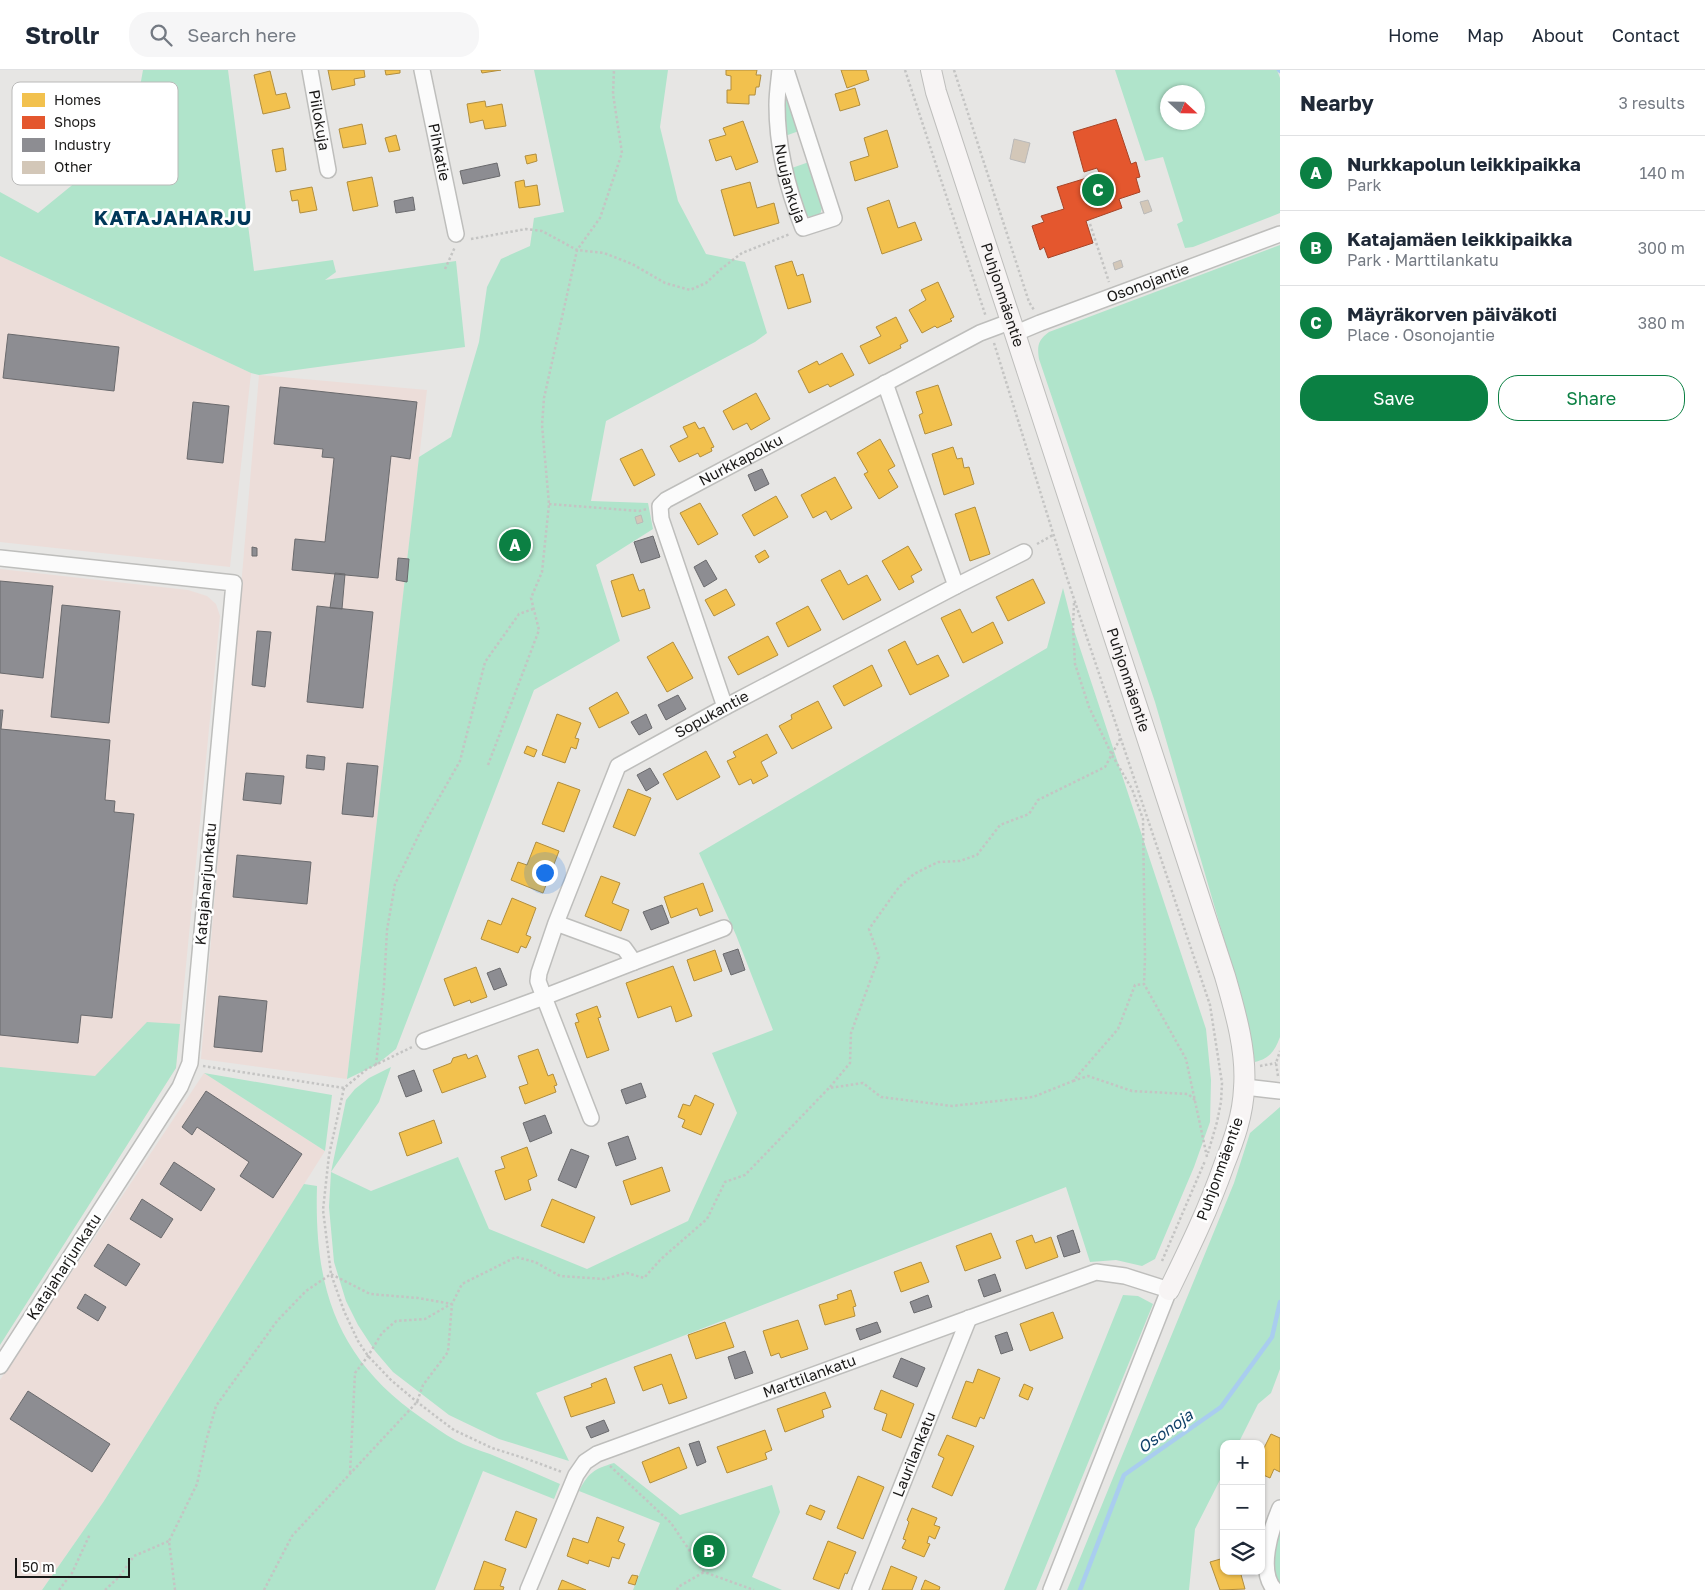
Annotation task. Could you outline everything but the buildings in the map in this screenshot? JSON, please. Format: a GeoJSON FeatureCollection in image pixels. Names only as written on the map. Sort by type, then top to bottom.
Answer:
{"type":"FeatureCollection","features":[{"type":"Feature","properties":{"kind":"street","name":"Piilokuja"},"geometry":{"type":"LineString","coordinates":[[310,70],[328,170]]}},
{"type":"Feature","properties":{"kind":"street","name":"Pihkatie"},"geometry":{"type":"LineString","coordinates":[[422,70],[457,238]]}},
{"type":"Feature","properties":{"kind":"street","name":"Nuujankuja"},"geometry":{"type":"LineString","coordinates":[[780,70],[776,103],[778,134],[786,178],[803,228],[834,218],[786,70]]}},
{"type":"Feature","properties":{"kind":"street","name":"Puhjonmäentie"},"geometry":{"type":"LineString","coordinates":[[931,70],[936,92],[1225,976],[1239,1035],[1244,1068],[1244,1087],[1238,1126],[1214,1193],[1161,1287]]}},
{"type":"Feature","properties":{"kind":"street","name":"Osonojantie"},"geometry":{"type":"LineString","coordinates":[[1014,327],[1040,323],[1280,234]]}},
{"type":"Feature","properties":{"kind":"street","name":"Nurkkapolku"},"geometry":{"type":"LineString","coordinates":[[660,506],[666,500],[985,330],[1014,327]]}},
{"type":"Feature","properties":{"kind":"street"},"geometry":{"type":"LineString","coordinates":[[885,383],[956,586]]}},
{"type":"Feature","properties":{"kind":"street"},"geometry":{"type":"LineString","coordinates":[[660,506],[661,519],[725,707]]}},
{"type":"Feature","properties":{"kind":"street","name":"Sopukantie"},"geometry":{"type":"LineString","coordinates":[[590,1118],[538,981],[556,923],[618,766],[725,707],[1024,552]]}},
{"type":"Feature","properties":{"kind":"street","name":"Katajaharjunkatu"},"geometry":{"type":"LineString","coordinates":[[0,558],[234,583],[190,1063],[180,1087],[0,1366]]}},
{"type":"Feature","properties":{"kind":"street"},"geometry":{"type":"LineString","coordinates":[[556,923],[624,948],[634,962]]}},
{"type":"Feature","properties":{"kind":"street"},"geometry":{"type":"LineString","coordinates":[[424,1041],[724,928]]}},
{"type":"Feature","properties":{"kind":"street"},"geometry":{"type":"LineString","coordinates":[[1244,1087],[1280,1085]]}},
{"type":"Feature","properties":{"kind":"street","name":"Marttilankatu"},"geometry":{"type":"LineString","coordinates":[[528,1590],[576,1475],[585,1462],[597,1454],[1096,1272],[1125,1276],[1161,1287]]}},
{"type":"Feature","properties":{"kind":"street"},"geometry":{"type":"LineString","coordinates":[[1051,1590],[1161,1287]]}},
{"type":"Feature","properties":{"kind":"street","name":"Laurilankatu"},"geometry":{"type":"LineString","coordinates":[[860,1590],[969,1318]]}},
{"type":"Feature","properties":{"kind":"street"},"geometry":{"type":"LineString","coordinates":[[1275,1590],[1268,1580],[1266,1556],[1274,1522],[1280,1508]]}},
{"type":"Feature","properties":{"kind":"path"},"geometry":{"type":"LineString","coordinates":[[488,765],[539,630],[531,598],[542,572],[549,504],[542,425],[544,398],[577,250],[600,218],[622,153],[613,94],[614,70]]}},
{"type":"Feature","properties":{"kind":"path"},"geometry":{"type":"LineString","coordinates":[[905,70],[986,318]]}},
{"type":"Feature","properties":{"kind":"path"},"geometry":{"type":"LineString","coordinates":[[954,70],[1028,302],[1035,311]]}},
{"type":"Feature","properties":{"kind":"path"},"geometry":{"type":"LineString","coordinates":[[1090,224],[1111,287]]}},
{"type":"Feature","properties":{"kind":"path"},"geometry":{"type":"LineString","coordinates":[[445,268],[457,238],[526,229],[542,231],[577,250],[604,253],[632,264],[666,283],[690,290],[706,283],[742,253],[803,228]]}},
{"type":"Feature","properties":{"kind":"path"},"geometry":{"type":"LineString","coordinates":[[993,338],[1074,601],[1210,1005],[1222,1083],[1221,1102],[1207,1157],[1161,1287]]}},
{"type":"Feature","properties":{"kind":"path"},"geometry":{"type":"LineString","coordinates":[[549,504],[638,512],[660,506]]}},
{"type":"Feature","properties":{"kind":"path"},"geometry":{"type":"LineString","coordinates":[[1024,552],[1053,535]]}},
{"type":"Feature","properties":{"kind":"path"},"geometry":{"type":"LineString","coordinates":[[1074,601],[1075,664],[1089,707],[1112,755],[1132,789],[1143,819],[1144,984],[1186,1058],[1207,1157]]}},
{"type":"Feature","properties":{"kind":"path"},"geometry":{"type":"LineString","coordinates":[[376,1065],[384,986],[386,930],[395,884],[423,826],[460,761],[485,662],[519,614],[534,608]]}},
{"type":"Feature","properties":{"kind":"path"},"geometry":{"type":"LineString","coordinates":[[264,1590],[292,1536],[417,1402],[423,1384],[448,1352],[452,1304],[462,1284],[516,1257],[534,1262],[560,1276],[604,1279],[628,1273],[644,1278],[661,1259],[707,1219],[726,1182],[745,1175],[829,1088],[850,1063],[851,1033],[879,957],[869,929],[899,887],[914,874],[938,862],[960,861],[977,855],[1000,825],[1029,814],[1038,800],[1106,767],[1121,738]]}},
{"type":"Feature","properties":{"kind":"path"},"geometry":{"type":"LineString","coordinates":[[1072,1081],[1118,1029],[1135,985],[1144,984]]}},
{"type":"Feature","properties":{"kind":"path"},"geometry":{"type":"LineString","coordinates":[[424,1041],[367,1070],[344,1088],[329,1156],[323,1210],[331,1274],[344,1311],[358,1341],[368,1356],[391,1380],[417,1402],[454,1430],[492,1448],[527,1458],[554,1470],[576,1475]]}},
{"type":"Feature","properties":{"kind":"path"},"geometry":{"type":"LineString","coordinates":[[1280,1051],[1276,1063],[1280,1085]]}},
{"type":"Feature","properties":{"kind":"path"},"geometry":{"type":"LineString","coordinates":[[190,1063],[344,1088]]}},
{"type":"Feature","properties":{"kind":"path"},"geometry":{"type":"LineString","coordinates":[[1254,1066],[1276,1063]]}},
{"type":"Feature","properties":{"kind":"path"},"geometry":{"type":"LineString","coordinates":[[829,1088],[863,1083],[881,1097],[952,1106],[1033,1097],[1088,1076],[1132,1091],[1188,1094],[1196,1101]]}},
{"type":"Feature","properties":{"kind":"path"},"geometry":{"type":"LineString","coordinates":[[331,1274],[370,1294],[418,1298],[452,1304]]}},
{"type":"Feature","properties":{"kind":"path"},"geometry":{"type":"LineString","coordinates":[[175,1590],[169,1540],[197,1484],[206,1440],[216,1406],[277,1322],[306,1291],[331,1274]]}},
{"type":"Feature","properties":{"kind":"path"},"geometry":{"type":"LineString","coordinates":[[350,1475],[354,1373],[368,1356],[382,1333],[396,1321],[425,1319],[452,1304]]}},
{"type":"Feature","properties":{"kind":"path"},"geometry":{"type":"LineString","coordinates":[[597,1454],[671,1523],[704,1572],[754,1590]]}},
{"type":"Feature","properties":{"kind":"path"},"geometry":{"type":"LineString","coordinates":[[59,1590],[72,1573],[90,1534]]}},
{"type":"Feature","properties":{"kind":"path"},"geometry":{"type":"LineString","coordinates":[[105,1590],[119,1577],[134,1556],[169,1540]]}},
{"type":"Feature","properties":{"kind":"path"},"geometry":{"type":"LineString","coordinates":[[676,1590],[704,1572]]}},
{"type":"Feature","properties":{"kind":"shaded area"},"geometry":{"type":"Polygon","coordinates":[[[0,256],[251,373],[230,567],[0,542],[0,256]]]}},
{"type":"Feature","properties":{"kind":"shaded area"},"geometry":{"type":"Polygon","coordinates":[[[259,375],[427,390],[347,1079],[201,1059],[259,375]]]}},
{"type":"Feature","properties":{"kind":"shaded area"},"geometry":{"type":"Polygon","coordinates":[[[0,569],[188,590],[207,596],[216,604],[220,616],[176,1068],[0,1345],[0,569]]]}},
{"type":"Feature","properties":{"kind":"shaded area"},"geometry":{"type":"Polygon","coordinates":[[[204,1073],[325,1151],[104,1501],[42,1590],[0,1590],[0,1380],[204,1073]]]}},
{"type":"Feature","properties":{"kind":"green space"},"geometry":{"type":"Polygon","coordinates":[[[143,70],[228,70],[254,271],[333,260],[336,272],[325,280],[456,261],[465,347],[259,375],[251,373],[0,256],[0,192],[38,213],[72,185],[178,185],[178,82],[141,82],[143,70]]]}},
{"type":"Feature","properties":{"kind":"green space"},"geometry":{"type":"Polygon","coordinates":[[[534,70],[668,70],[660,127],[678,201],[706,254],[745,262],[767,333],[755,342],[606,421],[591,501],[648,503],[653,529],[596,565],[620,641],[534,690],[396,1049],[376,1065],[347,1079],[419,457],[451,437],[479,342],[487,287],[501,259],[530,246],[534,218],[564,212],[534,70]]]}},
{"type":"Feature","properties":{"kind":"green space"},"geometry":{"type":"Polygon","coordinates":[[[1115,70],[1277,70],[1280,78],[1280,213],[1193,247],[1185,248],[1177,224],[1183,221],[1163,157],[1145,161],[1115,70]]]}},
{"type":"Feature","properties":{"kind":"green space"},"geometry":{"type":"Polygon","coordinates":[[[784,98],[790,100],[799,131],[785,136],[784,98]]]}},
{"type":"Feature","properties":{"kind":"green space"},"geometry":{"type":"Polygon","coordinates":[[[809,162],[823,204],[820,215],[811,218],[806,215],[789,169],[809,162]]]}},
{"type":"Feature","properties":{"kind":"green space"},"geometry":{"type":"Polygon","coordinates":[[[1280,245],[1280,1037],[1271,1054],[1255,1062],[1242,1001],[1155,702],[1039,359],[1038,350],[1040,341],[1049,332],[1280,245]]]}},
{"type":"Feature","properties":{"kind":"green space"},"geometry":{"type":"Polygon","coordinates":[[[1063,588],[1073,627],[1206,1029],[1211,1080],[1210,1122],[1194,1167],[1155,1259],[1142,1266],[1116,1260],[1090,1262],[1066,1187],[536,1393],[569,1461],[499,1439],[449,1415],[393,1372],[375,1351],[358,1325],[346,1301],[334,1262],[329,1207],[331,1172],[371,1191],[458,1157],[489,1229],[587,1269],[688,1221],[737,1113],[712,1053],[773,1030],[736,935],[699,853],[1047,648],[1063,588]]]}},
{"type":"Feature","properties":{"kind":"green space"},"geometry":{"type":"Polygon","coordinates":[[[147,1022],[180,1024],[176,1068],[0,1345],[0,1067],[95,1076],[147,1022]]]}},
{"type":"Feature","properties":{"kind":"green space"},"geometry":{"type":"Polygon","coordinates":[[[391,1067],[379,1102],[331,1172],[346,1100],[355,1089],[369,1078],[391,1067]]]}},
{"type":"Feature","properties":{"kind":"green space"},"geometry":{"type":"Polygon","coordinates":[[[204,1073],[332,1095],[325,1151],[204,1073]]]}},
{"type":"Feature","properties":{"kind":"green space"},"geometry":{"type":"Polygon","coordinates":[[[1280,1107],[1280,1369],[1271,1393],[1258,1404],[1240,1440],[1220,1440],[1220,1480],[1195,1529],[1189,1590],[1067,1590],[1234,1183],[1250,1133],[1280,1107]]]}},
{"type":"Feature","properties":{"kind":"green space"},"geometry":{"type":"Polygon","coordinates":[[[304,1184],[317,1186],[317,1223],[320,1257],[326,1289],[336,1318],[350,1346],[369,1372],[393,1396],[451,1438],[560,1484],[554,1499],[483,1471],[435,1590],[42,1590],[104,1501],[304,1184]]]}},
{"type":"Feature","properties":{"kind":"green space"},"geometry":{"type":"Polygon","coordinates":[[[1123,1295],[1138,1296],[1153,1304],[1036,1590],[1004,1590],[1123,1295]]]}},
{"type":"Feature","properties":{"kind":"green space"},"geometry":{"type":"Polygon","coordinates":[[[614,1463],[680,1515],[772,1485],[780,1512],[752,1577],[782,1590],[633,1590],[660,1523],[579,1491],[593,1472],[614,1463]]]}},
{"type":"Feature","properties":{"kind":"green space"},"geometry":{"type":"Polygon","coordinates":[[[1280,1524],[1280,1587],[1274,1572],[1273,1556],[1280,1524]]]}},
{"type":"Feature","properties":{"kind":"waterway","name":"Osonoja"},"geometry":{"type":"LineString","coordinates":[[1080,1590],[1124,1475],[1221,1407],[1272,1337],[1280,1302]]}},
{"type":"Feature","properties":{"kind":"place","name":"Mäyräkorven päiväkoti"},"geometry":{"type":"Point","coordinates":[1098,190]}},
{"type":"Feature","properties":{"kind":"place","name":"Nurkkapolun leikkipaikka"},"geometry":{"type":"Point","coordinates":[515,545]}},
{"type":"Feature","properties":{"kind":"place","name":"Katajamäen leikkipaikka"},"geometry":{"type":"Point","coordinates":[709,1551]}},
{"type":"Feature","properties":{"kind":"district","name":"KATAJAHARJU"},"geometry":{"type":"Point","coordinates":[173,218]}}]}
